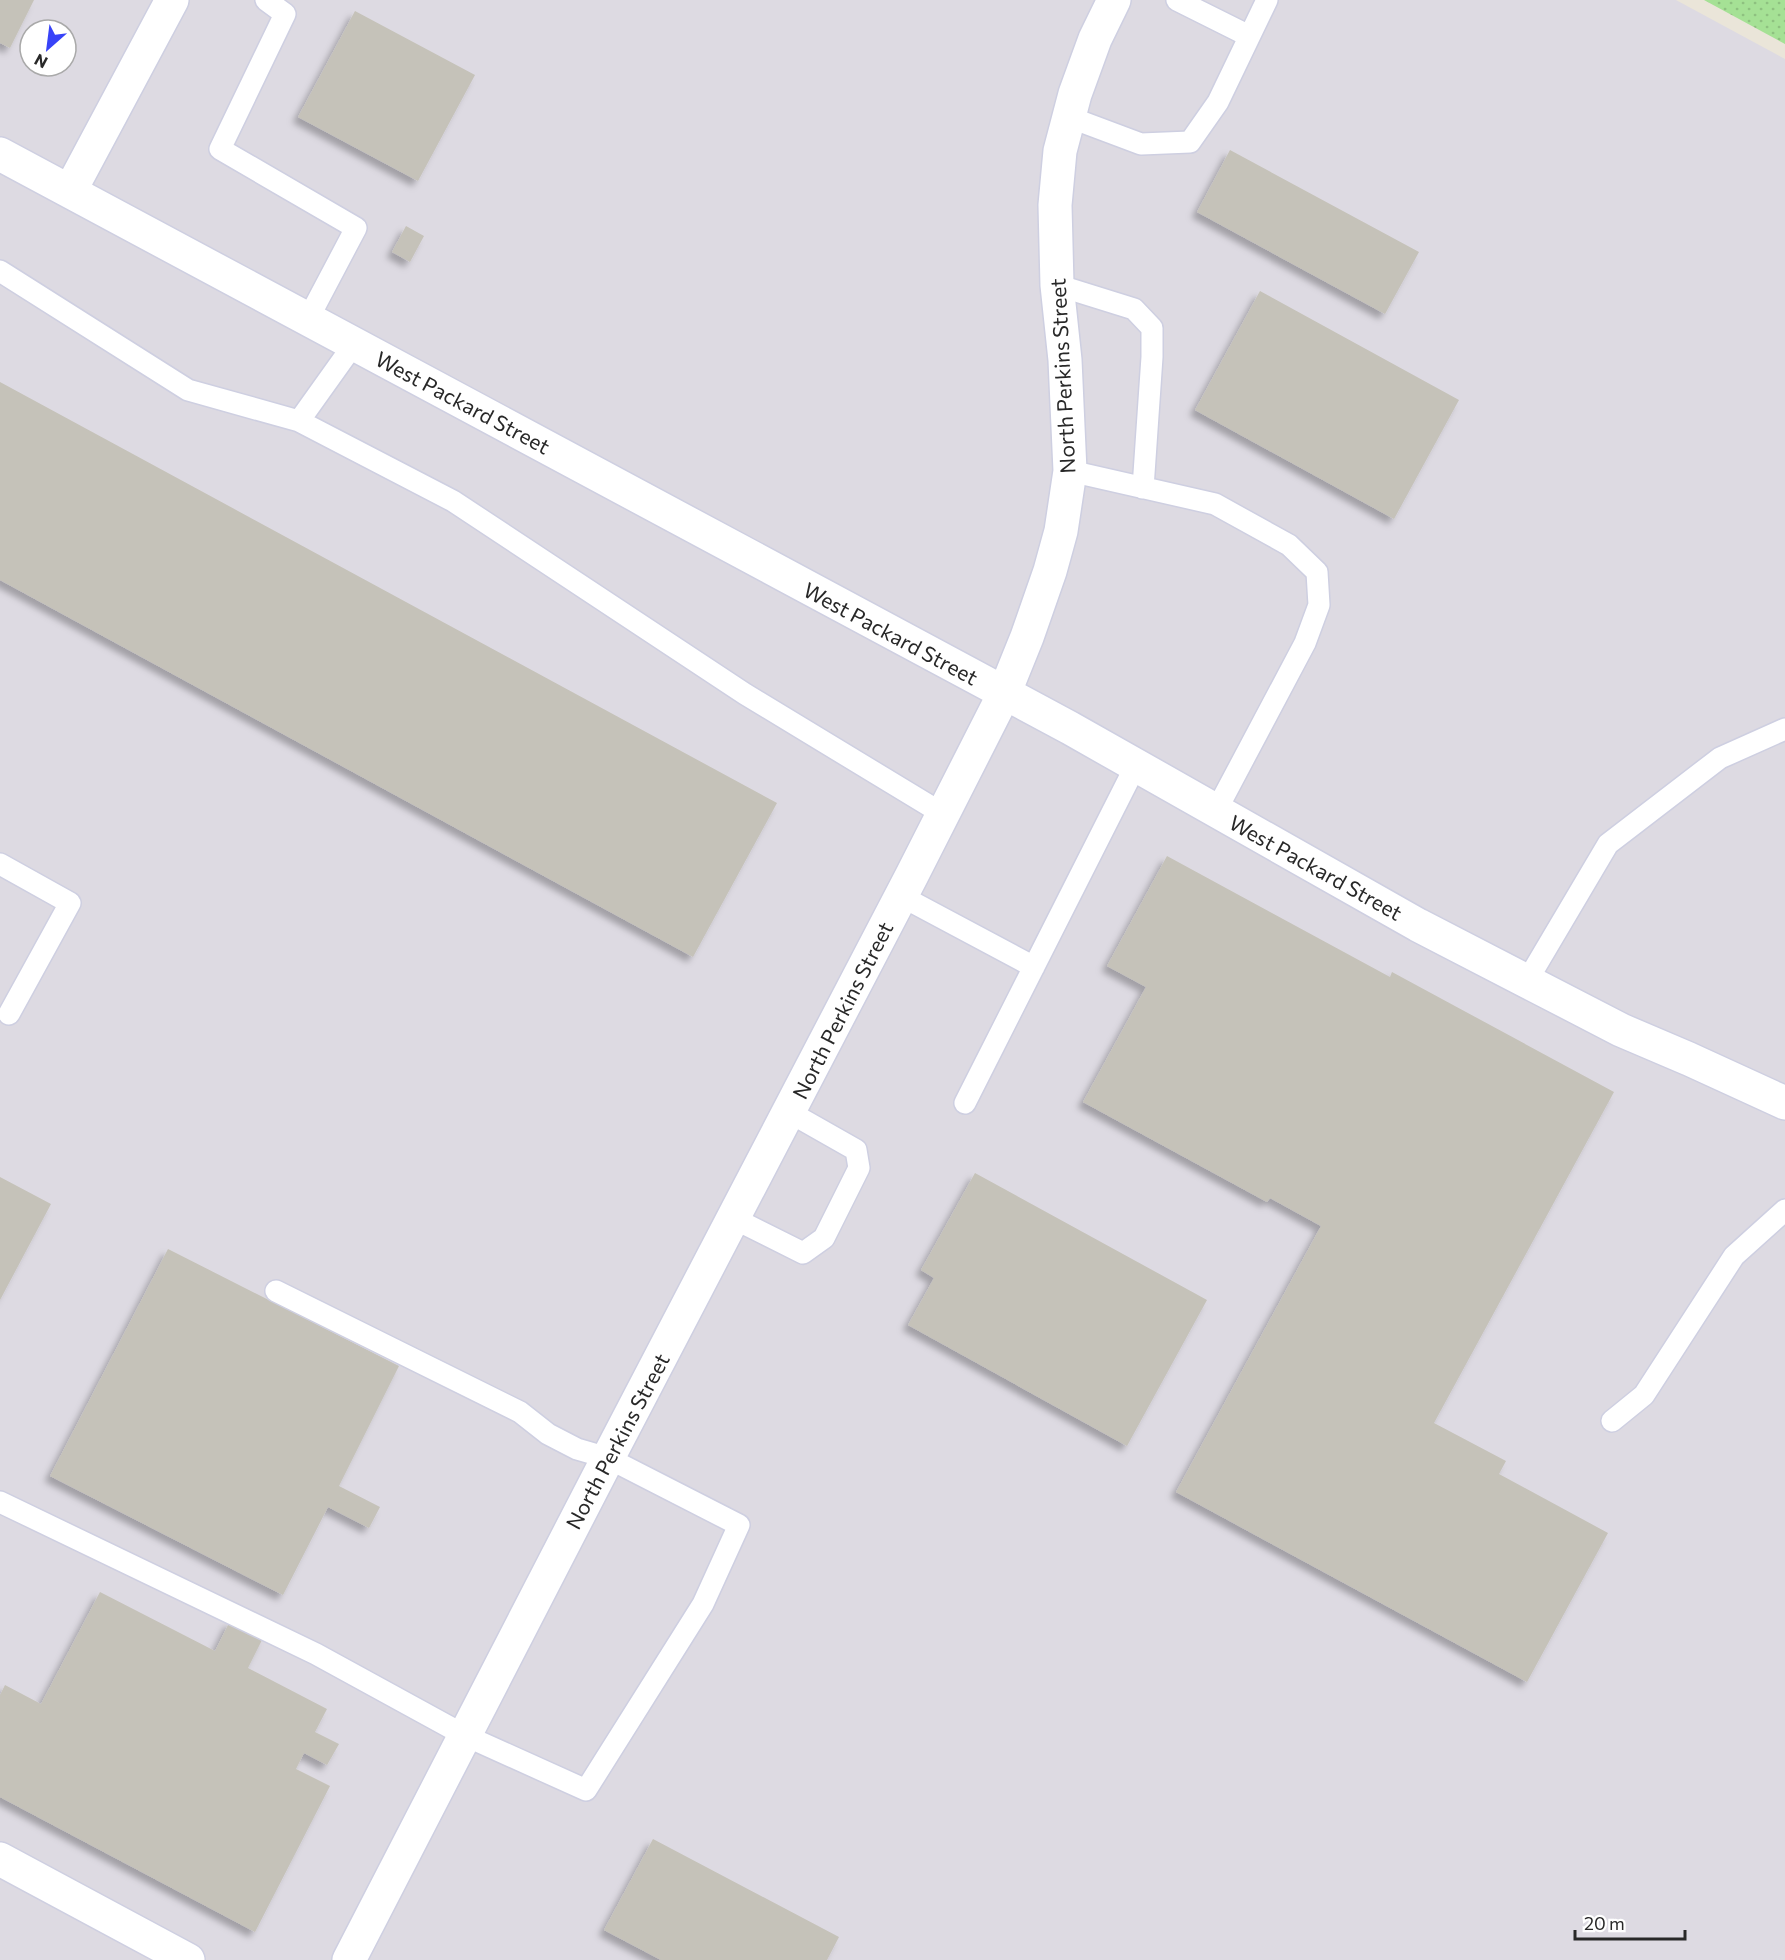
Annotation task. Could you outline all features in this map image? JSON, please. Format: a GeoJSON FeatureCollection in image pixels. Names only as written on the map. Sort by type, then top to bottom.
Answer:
{"type":"FeatureCollection","features":[{"type":"Feature","properties":{"kind":"street"},"geometry":{"type":"LineString","coordinates":[[70,190],[172,0]]}},
{"type":"Feature","properties":{"kind":"street","name":"North Perkins Street"},"geometry":{"type":"LineString","coordinates":[[349,1960],[901,896],[1004,694],[1028,637],[1050,571],[1060,531],[1070,471],[1065,360],[1057,285],[1055,205],[1060,152],[1075,94],[1095,39],[1114,0]]}},
{"type":"Feature","properties":{"kind":"street","name":"West Packard Street"},"geometry":{"type":"LineString","coordinates":[[0,154],[1136,765],[1418,925],[1621,1030],[1785,1104]]}},
{"type":"Feature","properties":{"kind":"street"},"geometry":{"type":"LineString","coordinates":[[3,1866],[188,1960]]}},
{"type":"Feature","properties":{"kind":"lane"},"geometry":{"type":"LineString","coordinates":[[267,0],[285,14],[220,149],[356,228],[308,319]]}},
{"type":"Feature","properties":{"kind":"lane"},"geometry":{"type":"LineString","coordinates":[[1177,0],[1249,36]]}},
{"type":"Feature","properties":{"kind":"lane"},"geometry":{"type":"LineString","coordinates":[[1069,117],[1141,144],[1190,142],[1218,102],[1267,0]]}},
{"type":"Feature","properties":{"kind":"lane"},"geometry":{"type":"LineString","coordinates":[[0,271],[188,390],[299,421],[453,501],[745,694],[943,814]]}},
{"type":"Feature","properties":{"kind":"lane"},"geometry":{"type":"LineString","coordinates":[[1057,285],[1134,309],[1152,328],[1143,488]]}},
{"type":"Feature","properties":{"kind":"lane"},"geometry":{"type":"LineString","coordinates":[[299,421],[354,344]]}},
{"type":"Feature","properties":{"kind":"lane"},"geometry":{"type":"LineString","coordinates":[[1070,471],[1215,504],[1288,545],[1317,572],[1318,605],[1305,643],[1215,811]]}},
{"type":"Feature","properties":{"kind":"lane"},"geometry":{"type":"LineString","coordinates":[[1527,981],[1608,844],[1720,758],[1785,729]]}},
{"type":"Feature","properties":{"kind":"lane"},"geometry":{"type":"LineString","coordinates":[[965,1103],[1136,765]]}},
{"type":"Feature","properties":{"kind":"lane"},"geometry":{"type":"LineString","coordinates":[[0,864],[70,903],[9,1014]]}},
{"type":"Feature","properties":{"kind":"lane"},"geometry":{"type":"LineString","coordinates":[[901,896],[1034,967]]}},
{"type":"Feature","properties":{"kind":"lane"},"geometry":{"type":"LineString","coordinates":[[733,1218],[803,1253],[824,1238],[859,1168],[856,1150],[789,1112]]}},
{"type":"Feature","properties":{"kind":"lane"},"geometry":{"type":"LineString","coordinates":[[1612,1420],[1644,1395],[1734,1256],[1785,1210]]}},
{"type":"Feature","properties":{"kind":"lane"},"geometry":{"type":"LineString","coordinates":[[0,1502],[316,1654],[464,1735],[586,1790],[703,1604],[739,1525],[608,1458],[577,1449],[548,1434],[520,1412],[276,1291]]}},
{"type":"Feature","properties":{"kind":"shaded area"},"geometry":{"type":"Polygon","coordinates":[[[0,0],[1676,0],[1785,59],[1785,1960],[0,1960],[0,0]]]}},
{"type":"Feature","properties":{"kind":"green space"},"geometry":{"type":"Polygon","coordinates":[[[1704,0],[1785,0],[1785,44],[1704,0]]]}},
{"type":"Feature","properties":{"kind":"building"},"geometry":{"type":"Polygon","coordinates":[[[0,0],[34,0],[25,18],[18,18],[18,32],[10,48],[0,43],[0,0]]]}},
{"type":"Feature","properties":{"kind":"building"},"geometry":{"type":"Polygon","coordinates":[[[355,11],[475,75],[418,181],[298,117],[355,11]]]}},
{"type":"Feature","properties":{"kind":"building"},"geometry":{"type":"Polygon","coordinates":[[[1230,150],[1419,252],[1385,314],[1197,212],[1230,150]]]}},
{"type":"Feature","properties":{"kind":"building"},"geometry":{"type":"Polygon","coordinates":[[[406,226],[424,236],[410,262],[392,252],[406,226]]]}},
{"type":"Feature","properties":{"kind":"building"},"geometry":{"type":"Polygon","coordinates":[[[1260,291],[1459,400],[1394,519],[1195,410],[1260,291]]]}},
{"type":"Feature","properties":{"kind":"building"},"geometry":{"type":"Polygon","coordinates":[[[0,382],[777,803],[693,957],[0,580],[0,382]]]}},
{"type":"Feature","properties":{"kind":"building"},"geometry":{"type":"Polygon","coordinates":[[[1167,856],[1390,977],[1392,972],[1614,1092],[1434,1423],[1506,1461],[1499,1474],[1608,1533],[1527,1682],[1176,1492],[1321,1226],[1270,1198],[1267,1202],[1083,1102],[1146,987],[1107,966],[1167,856]]]}},
{"type":"Feature","properties":{"kind":"building"},"geometry":{"type":"Polygon","coordinates":[[[975,1173],[1207,1300],[1127,1446],[908,1325],[934,1278],[921,1270],[975,1173]]]}},
{"type":"Feature","properties":{"kind":"building"},"geometry":{"type":"Polygon","coordinates":[[[0,1177],[51,1204],[0,1300],[0,1177]]]}},
{"type":"Feature","properties":{"kind":"building"},"geometry":{"type":"Polygon","coordinates":[[[168,1249],[399,1366],[339,1486],[380,1507],[369,1528],[328,1507],[283,1595],[50,1476],[168,1249]]]}},
{"type":"Feature","properties":{"kind":"building"},"geometry":{"type":"Polygon","coordinates":[[[100,1592],[215,1651],[230,1621],[263,1638],[248,1668],[327,1709],[315,1732],[339,1744],[327,1765],[304,1753],[296,1769],[330,1786],[255,1932],[0,1797],[0,1695],[5,1685],[41,1704],[100,1592]]]}},
{"type":"Feature","properties":{"kind":"building"},"geometry":{"type":"Polygon","coordinates":[[[653,1839],[839,1937],[827,1960],[661,1960],[604,1930],[653,1839]]]}}]}
